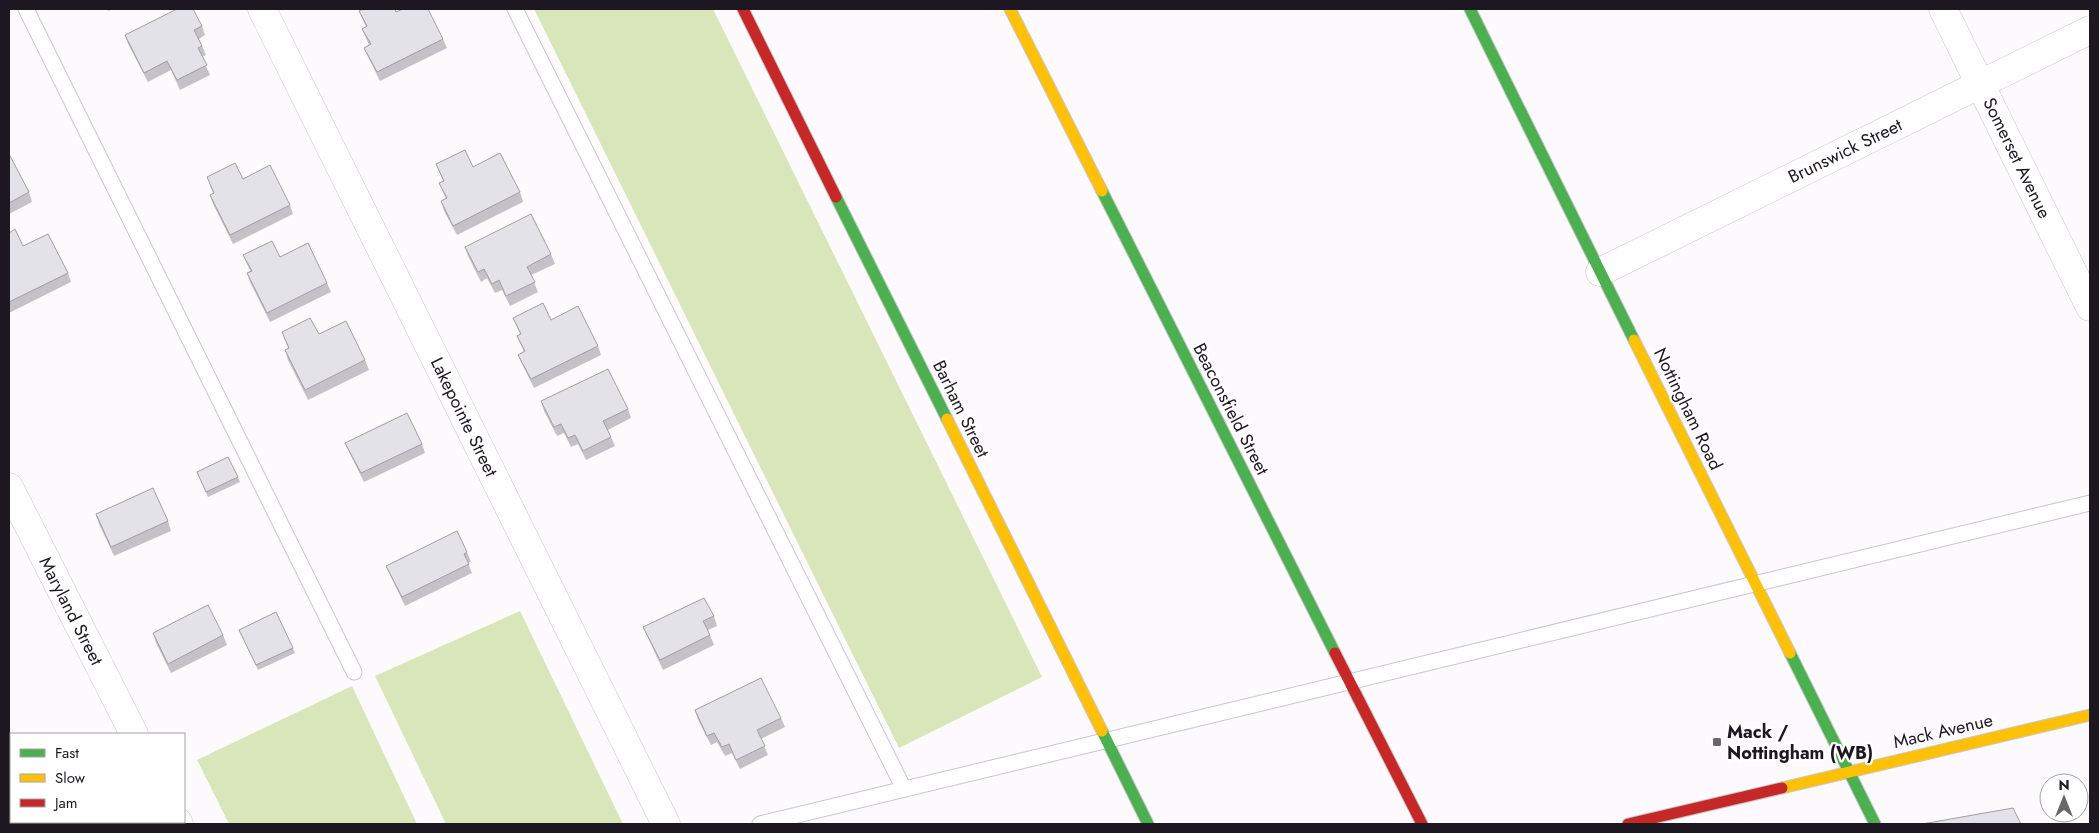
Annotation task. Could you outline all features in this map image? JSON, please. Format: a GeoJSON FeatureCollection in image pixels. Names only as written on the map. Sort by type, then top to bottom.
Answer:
{"type":"FeatureCollection","features":[{"type":"Feature","properties":{"kind":"street","name":"Lakepointe Street"},"geometry":{"type":"LineString","coordinates":[[262,9],[666,824]]}},
{"type":"Feature","properties":{"kind":"street","name":"Barham Street"},"geometry":{"type":"LineString","coordinates":[[743,9],[1148,824]]}},
{"type":"Feature","properties":{"kind":"street","name":"Beaconsfield Street"},"geometry":{"type":"LineString","coordinates":[[1010,9],[1348,682],[1422,824]]}},
{"type":"Feature","properties":{"kind":"street","name":"Nottingham Road"},"geometry":{"type":"LineString","coordinates":[[1470,9],[1875,824]]}},
{"type":"Feature","properties":{"kind":"street","name":"Somerset Avenue"},"geometry":{"type":"LineString","coordinates":[[1943,9],[2090,307]]}},
{"type":"Feature","properties":{"kind":"street","name":"Brunswick Street"},"geometry":{"type":"LineString","coordinates":[[1600,272],[2090,30]]}},
{"type":"Feature","properties":{"kind":"street","name":"Maryland Street"},"geometry":{"type":"LineString","coordinates":[[9,487],[133,733]]}},
{"type":"Feature","properties":{"kind":"street","name":"Mack Avenue"},"geometry":{"type":"LineString","coordinates":[[1628,824],[2090,715]]}},
{"type":"Feature","properties":{"kind":"lane"},"geometry":{"type":"LineString","coordinates":[[26,9],[354,672]]}},
{"type":"Feature","properties":{"kind":"lane"},"geometry":{"type":"LineString","coordinates":[[515,9],[904,789]]}},
{"type":"Feature","properties":{"kind":"lane"},"geometry":{"type":"LineString","coordinates":[[760,824],[2090,503]]}},
{"type":"Feature","properties":{"kind":"green space"},"geometry":{"type":"Polygon","coordinates":[[[534,9],[713,9],[1042,677],[899,748],[534,9]]]}},
{"type":"Feature","properties":{"kind":"green space"},"geometry":{"type":"Polygon","coordinates":[[[520,611],[623,824],[446,824],[375,676],[520,611]]]}},
{"type":"Feature","properties":{"kind":"green space"},"geometry":{"type":"Polygon","coordinates":[[[352,686],[417,824],[229,824],[197,760],[352,686]]]}},
{"type":"Feature","properties":{"kind":"building"},"geometry":{"type":"Polygon","coordinates":[[[177,9],[193,9],[202,26],[194,30],[202,46],[198,48],[207,65],[177,80],[167,61],[144,73],[125,35],[177,9]]]}},
{"type":"Feature","properties":{"kind":"building"},"geometry":{"type":"Polygon","coordinates":[[[363,9],[395,9],[396,12],[403,9],[428,9],[443,39],[377,72],[364,48],[371,44],[362,29],[367,26],[359,11],[363,9]]]}},
{"type":"Feature","properties":{"kind":"building"},"geometry":{"type":"Polygon","coordinates":[[[465,150],[473,167],[500,153],[520,192],[453,226],[441,201],[447,198],[439,183],[444,181],[436,164],[465,150]]]}},
{"type":"Feature","properties":{"kind":"building"},"geometry":{"type":"Polygon","coordinates":[[[9,154],[29,192],[9,203],[9,154]]]}},
{"type":"Feature","properties":{"kind":"building"},"geometry":{"type":"Polygon","coordinates":[[[235,163],[243,179],[270,165],[290,205],[230,235],[210,195],[214,193],[207,177],[235,163]]]}},
{"type":"Feature","properties":{"kind":"building"},"geometry":{"type":"Polygon","coordinates":[[[531,214],[551,254],[527,267],[535,282],[506,296],[499,280],[492,284],[484,269],[478,272],[465,247],[531,214]]]}},
{"type":"Feature","properties":{"kind":"building"},"geometry":{"type":"Polygon","coordinates":[[[15,229],[23,246],[48,234],[68,273],[9,302],[9,233],[15,229]]]}},
{"type":"Feature","properties":{"kind":"building"},"geometry":{"type":"Polygon","coordinates":[[[272,241],[280,257],[308,243],[327,283],[267,313],[247,273],[252,271],[243,255],[272,241]]]}},
{"type":"Feature","properties":{"kind":"building"},"geometry":{"type":"Polygon","coordinates":[[[543,303],[551,320],[578,306],[598,346],[531,379],[518,355],[525,351],[517,336],[521,334],[513,318],[543,303]]]}},
{"type":"Feature","properties":{"kind":"building"},"geometry":{"type":"Polygon","coordinates":[[[310,318],[319,334],[346,321],[365,360],[305,390],[285,350],[289,348],[282,332],[310,318]]]}},
{"type":"Feature","properties":{"kind":"building"},"geometry":{"type":"Polygon","coordinates":[[[608,369],[628,409],[603,421],[611,437],[583,451],[575,435],[568,438],[561,424],[554,427],[541,401],[608,369]]]}},
{"type":"Feature","properties":{"kind":"building"},"geometry":{"type":"Polygon","coordinates":[[[407,413],[422,444],[361,473],[345,443],[407,413]]]}},
{"type":"Feature","properties":{"kind":"building"},"geometry":{"type":"Polygon","coordinates":[[[228,457],[238,477],[206,492],[197,472],[228,457]]]}},
{"type":"Feature","properties":{"kind":"building"},"geometry":{"type":"Polygon","coordinates":[[[153,488],[168,521],[111,547],[96,514],[153,488]]]}},
{"type":"Feature","properties":{"kind":"building"},"geometry":{"type":"Polygon","coordinates":[[[457,531],[467,552],[464,554],[469,564],[402,597],[386,566],[457,531]]]}},
{"type":"Feature","properties":{"kind":"building"},"geometry":{"type":"Polygon","coordinates":[[[704,598],[714,616],[703,621],[710,635],[660,660],[643,627],[704,598]]]}},
{"type":"Feature","properties":{"kind":"building"},"geometry":{"type":"Polygon","coordinates":[[[208,605],[223,635],[168,664],[153,633],[208,605]]]}},
{"type":"Feature","properties":{"kind":"building"},"geometry":{"type":"Polygon","coordinates":[[[276,612],[293,648],[256,665],[239,630],[276,612]]]}},
{"type":"Feature","properties":{"kind":"building"},"geometry":{"type":"Polygon","coordinates":[[[761,678],[781,718],[757,730],[765,746],[736,760],[729,744],[722,747],[714,733],[707,736],[695,710],[761,678]]]}},
{"type":"Feature","properties":{"kind":"building"},"geometry":{"type":"Polygon","coordinates":[[[2013,808],[2021,824],[1922,824],[2013,808]]]}},
{"type":"Feature","properties":{"kind":"traffic: fast"},"geometry":{"type":"LineString","coordinates":[[1470,9],[1634,340]]}},
{"type":"Feature","properties":{"kind":"traffic: fast"},"geometry":{"type":"LineString","coordinates":[[1102,191],[1335,653]]}},
{"type":"Feature","properties":{"kind":"traffic: fast"},"geometry":{"type":"LineString","coordinates":[[836,197],[947,419]]}},
{"type":"Feature","properties":{"kind":"traffic: fast"},"geometry":{"type":"LineString","coordinates":[[1790,653],[1875,824]]}},
{"type":"Feature","properties":{"kind":"traffic: fast"},"geometry":{"type":"LineString","coordinates":[[1102,731],[1148,824]]}},
{"type":"Feature","properties":{"kind":"traffic: slow"},"geometry":{"type":"LineString","coordinates":[[1010,9],[1102,191]]}},
{"type":"Feature","properties":{"kind":"traffic: slow"},"geometry":{"type":"LineString","coordinates":[[1634,340],[1790,653]]}},
{"type":"Feature","properties":{"kind":"traffic: slow"},"geometry":{"type":"LineString","coordinates":[[947,419],[1102,731]]}},
{"type":"Feature","properties":{"kind":"traffic: slow"},"geometry":{"type":"LineString","coordinates":[[1782,788],[2090,715]]}},
{"type":"Feature","properties":{"kind":"traffic: jam"},"geometry":{"type":"LineString","coordinates":[[743,9],[836,197]]}},
{"type":"Feature","properties":{"kind":"traffic: jam"},"geometry":{"type":"LineString","coordinates":[[1335,653],[1422,824]]}},
{"type":"Feature","properties":{"kind":"traffic: jam"},"geometry":{"type":"LineString","coordinates":[[1628,824],[1782,788]]}},
{"type":"Feature","properties":{"kind":"place","name":"Mack / Nottingham (WB)"},"geometry":{"type":"Point","coordinates":[1717,742]}}]}
